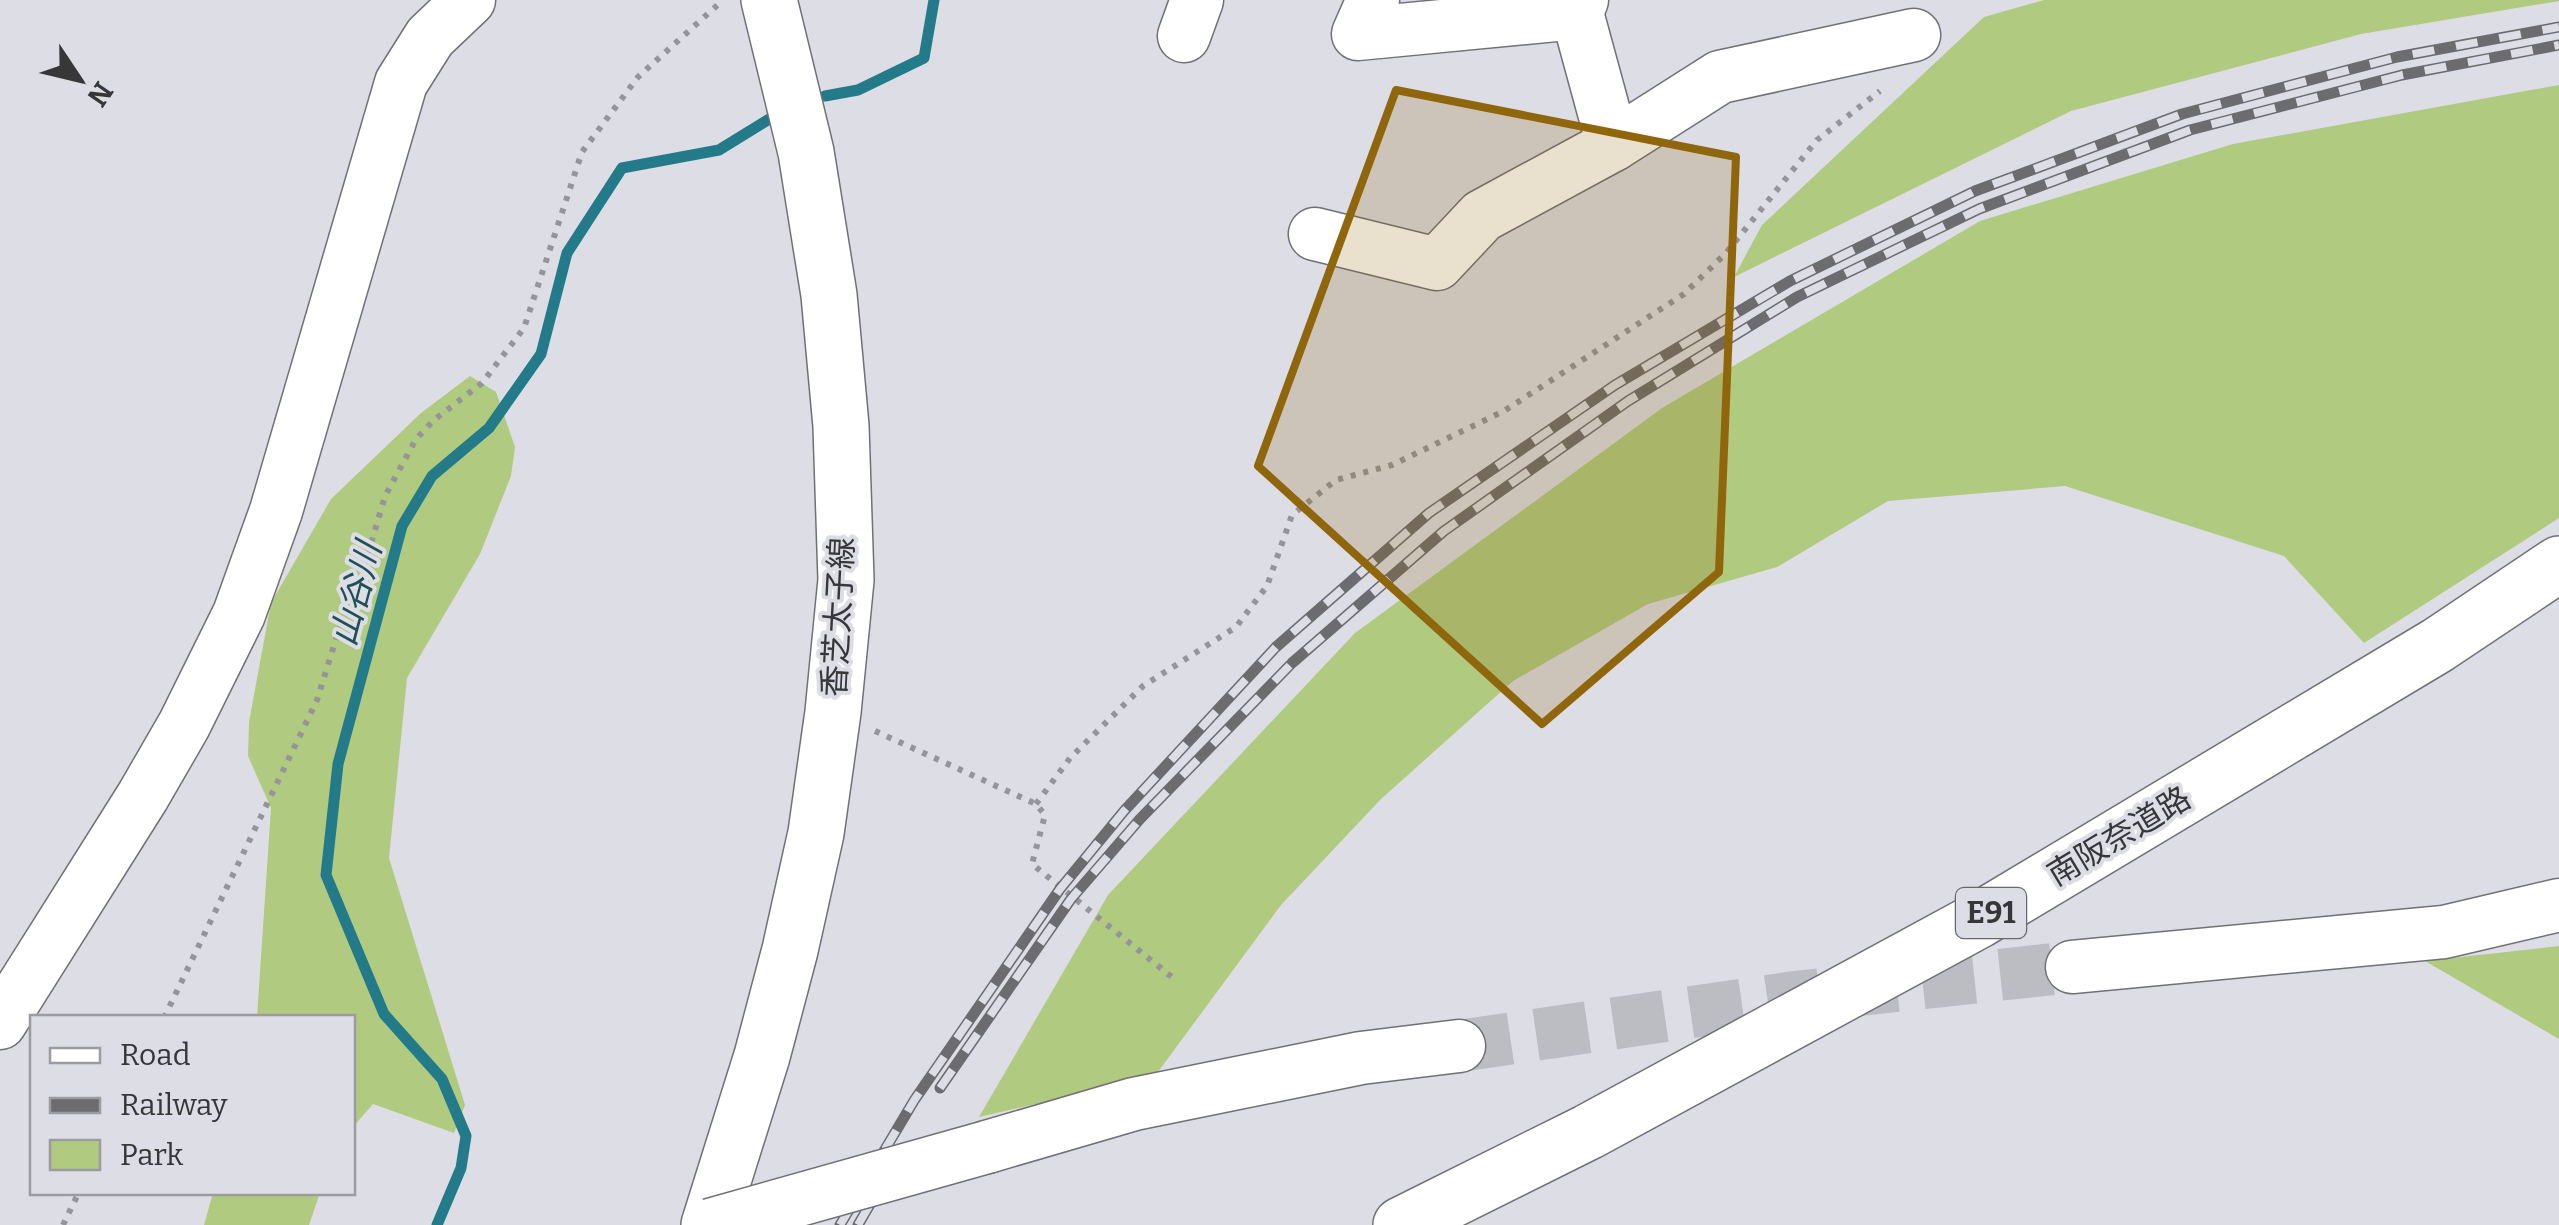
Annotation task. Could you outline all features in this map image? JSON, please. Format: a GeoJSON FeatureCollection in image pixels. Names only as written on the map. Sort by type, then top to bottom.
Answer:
{"type":"FeatureCollection","features":[{"type":"Feature","properties":{"kind":"main road","name":"香芝太子線"},"geometry":{"type":"LineString","coordinates":[[710,1225],[762,1056],[816,833],[846,580],[838,388],[829,296],[806,152],[770,0]]}},
{"type":"Feature","properties":{"kind":"main road","name":"南阪奈道路"},"geometry":{"type":"LineString","coordinates":[[1402,1225],[1588,1132],[1978,920],[2438,645],[2559,564]]}},
{"type":"Feature","properties":{"kind":"main road","name":"南阪奈道路"},"geometry":{"type":"LineString","coordinates":[[1457,1225],[1600,1154],[1991,941],[2452,666],[2559,594]]}},
{"type":"Feature","properties":{"kind":"street"},"geometry":{"type":"LineString","coordinates":[[0,1023],[184,726],[239,614],[276,511],[401,84],[430,37],[469,0]]}},
{"type":"Feature","properties":{"kind":"street"},"geometry":{"type":"LineString","coordinates":[[1373,0],[1358,34],[1580,6],[1613,145]]}},
{"type":"Feature","properties":{"kind":"street"},"geometry":{"type":"LineString","coordinates":[[1315,234],[1437,264],[1482,216],[1613,145],[1720,77],[1914,35]]}},
{"type":"Feature","properties":{"kind":"street"},"geometry":{"type":"LineString","coordinates":[[2072,967],[2444,932],[2559,906]]}},
{"type":"Feature","properties":{"kind":"street"},"geometry":{"type":"LineString","coordinates":[[710,1225],[1134,1104],[1361,1058],[1458,1046]]}},
{"type":"Feature","properties":{"kind":"path"},"geometry":{"type":"LineString","coordinates":[[165,1015],[317,700],[342,620],[360,580],[384,496],[416,439],[482,382],[524,328],[582,152],[638,77],[724,0]]}},
{"type":"Feature","properties":{"kind":"path"},"geometry":{"type":"LineString","coordinates":[[1036,804],[1070,758],[1142,686],[1236,627],[1267,586],[1292,515],[1336,480],[1392,465],[1504,410],[1684,294],[1726,254],[1818,140],[1895,78],[1914,35]]}},
{"type":"Feature","properties":{"kind":"path"},"geometry":{"type":"LineString","coordinates":[[833,712],[1036,804],[1045,814],[1032,864],[1173,978]]}},
{"type":"Feature","properties":{"kind":"path"},"geometry":{"type":"LineString","coordinates":[[64,1225],[78,1195]]}},
{"type":"Feature","properties":{"kind":"highlighted area"},"geometry":{"type":"Polygon","coordinates":[[[1396,90],[1736,157],[1719,572],[1542,724],[1258,466],[1396,90]]]}},
{"type":"Feature","properties":{"kind":"green space"},"geometry":{"type":"Polygon","coordinates":[[[2044,0],[2559,1],[2361,34],[2071,111],[1734,277],[1762,225],[1984,17],[2044,0]]]}},
{"type":"Feature","properties":{"kind":"green space"},"geometry":{"type":"Polygon","coordinates":[[[2559,85],[2559,518],[2364,643],[2284,556],[2065,486],[1888,501],[1777,567],[1648,604],[1513,681],[1381,799],[1281,905],[1155,1076],[979,1117],[1108,895],[1355,633],[1662,408],[1980,221],[2233,144],[2559,85]]]}},
{"type":"Feature","properties":{"kind":"green space"},"geometry":{"type":"Polygon","coordinates":[[[470,376],[496,392],[515,447],[511,476],[480,554],[407,678],[389,858],[465,1105],[454,1133],[373,1104],[355,1125],[355,1015],[257,1015],[271,808],[248,756],[249,722],[271,603],[331,499],[421,413],[470,376]]]}},
{"type":"Feature","properties":{"kind":"green space"},"geometry":{"type":"Polygon","coordinates":[[[2559,946],[2559,1039],[2425,961],[2559,946]]]}},
{"type":"Feature","properties":{"kind":"green space"},"geometry":{"type":"Polygon","coordinates":[[[212,1195],[319,1195],[309,1225],[204,1225],[212,1195]]]}},
{"type":"Feature","properties":{"kind":"waterway","name":"山谷川"},"geometry":{"type":"LineString","coordinates":[[825,96],[858,90],[924,58],[934,0]]}},
{"type":"Feature","properties":{"kind":"waterway","name":"山谷川"},"geometry":{"type":"LineString","coordinates":[[437,1225],[461,1168],[466,1136],[442,1079],[384,1014],[326,875],[338,764],[402,526],[432,476],[489,428],[541,354],[567,253],[622,168],[719,150],[779,113]]}},
{"type":"Feature","properties":{"kind":"tunnel"},"geometry":{"type":"LineString","coordinates":[[1459,1046],[1795,997],[2072,967]]}},
{"type":"Feature","properties":{"kind":"railway"},"geometry":{"type":"LineString","coordinates":[[840,1225],[915,1099],[1060,889],[1124,811],[1276,647],[1429,513],[1615,385],[1790,281],[1975,191],[2182,114],[2397,57],[2559,27]]}},
{"type":"Feature","properties":{"kind":"railway"},"geometry":{"type":"LineString","coordinates":[[940,1088],[1071,899],[1140,819],[1292,663],[1444,531],[1628,401],[1797,297],[1979,209],[2190,130],[2402,75],[2559,45]]}},
{"type":"Feature","properties":{"kind":"railway"},"geometry":{"type":"LineString","coordinates":[[858,1225],[898,1156]]}}]}
